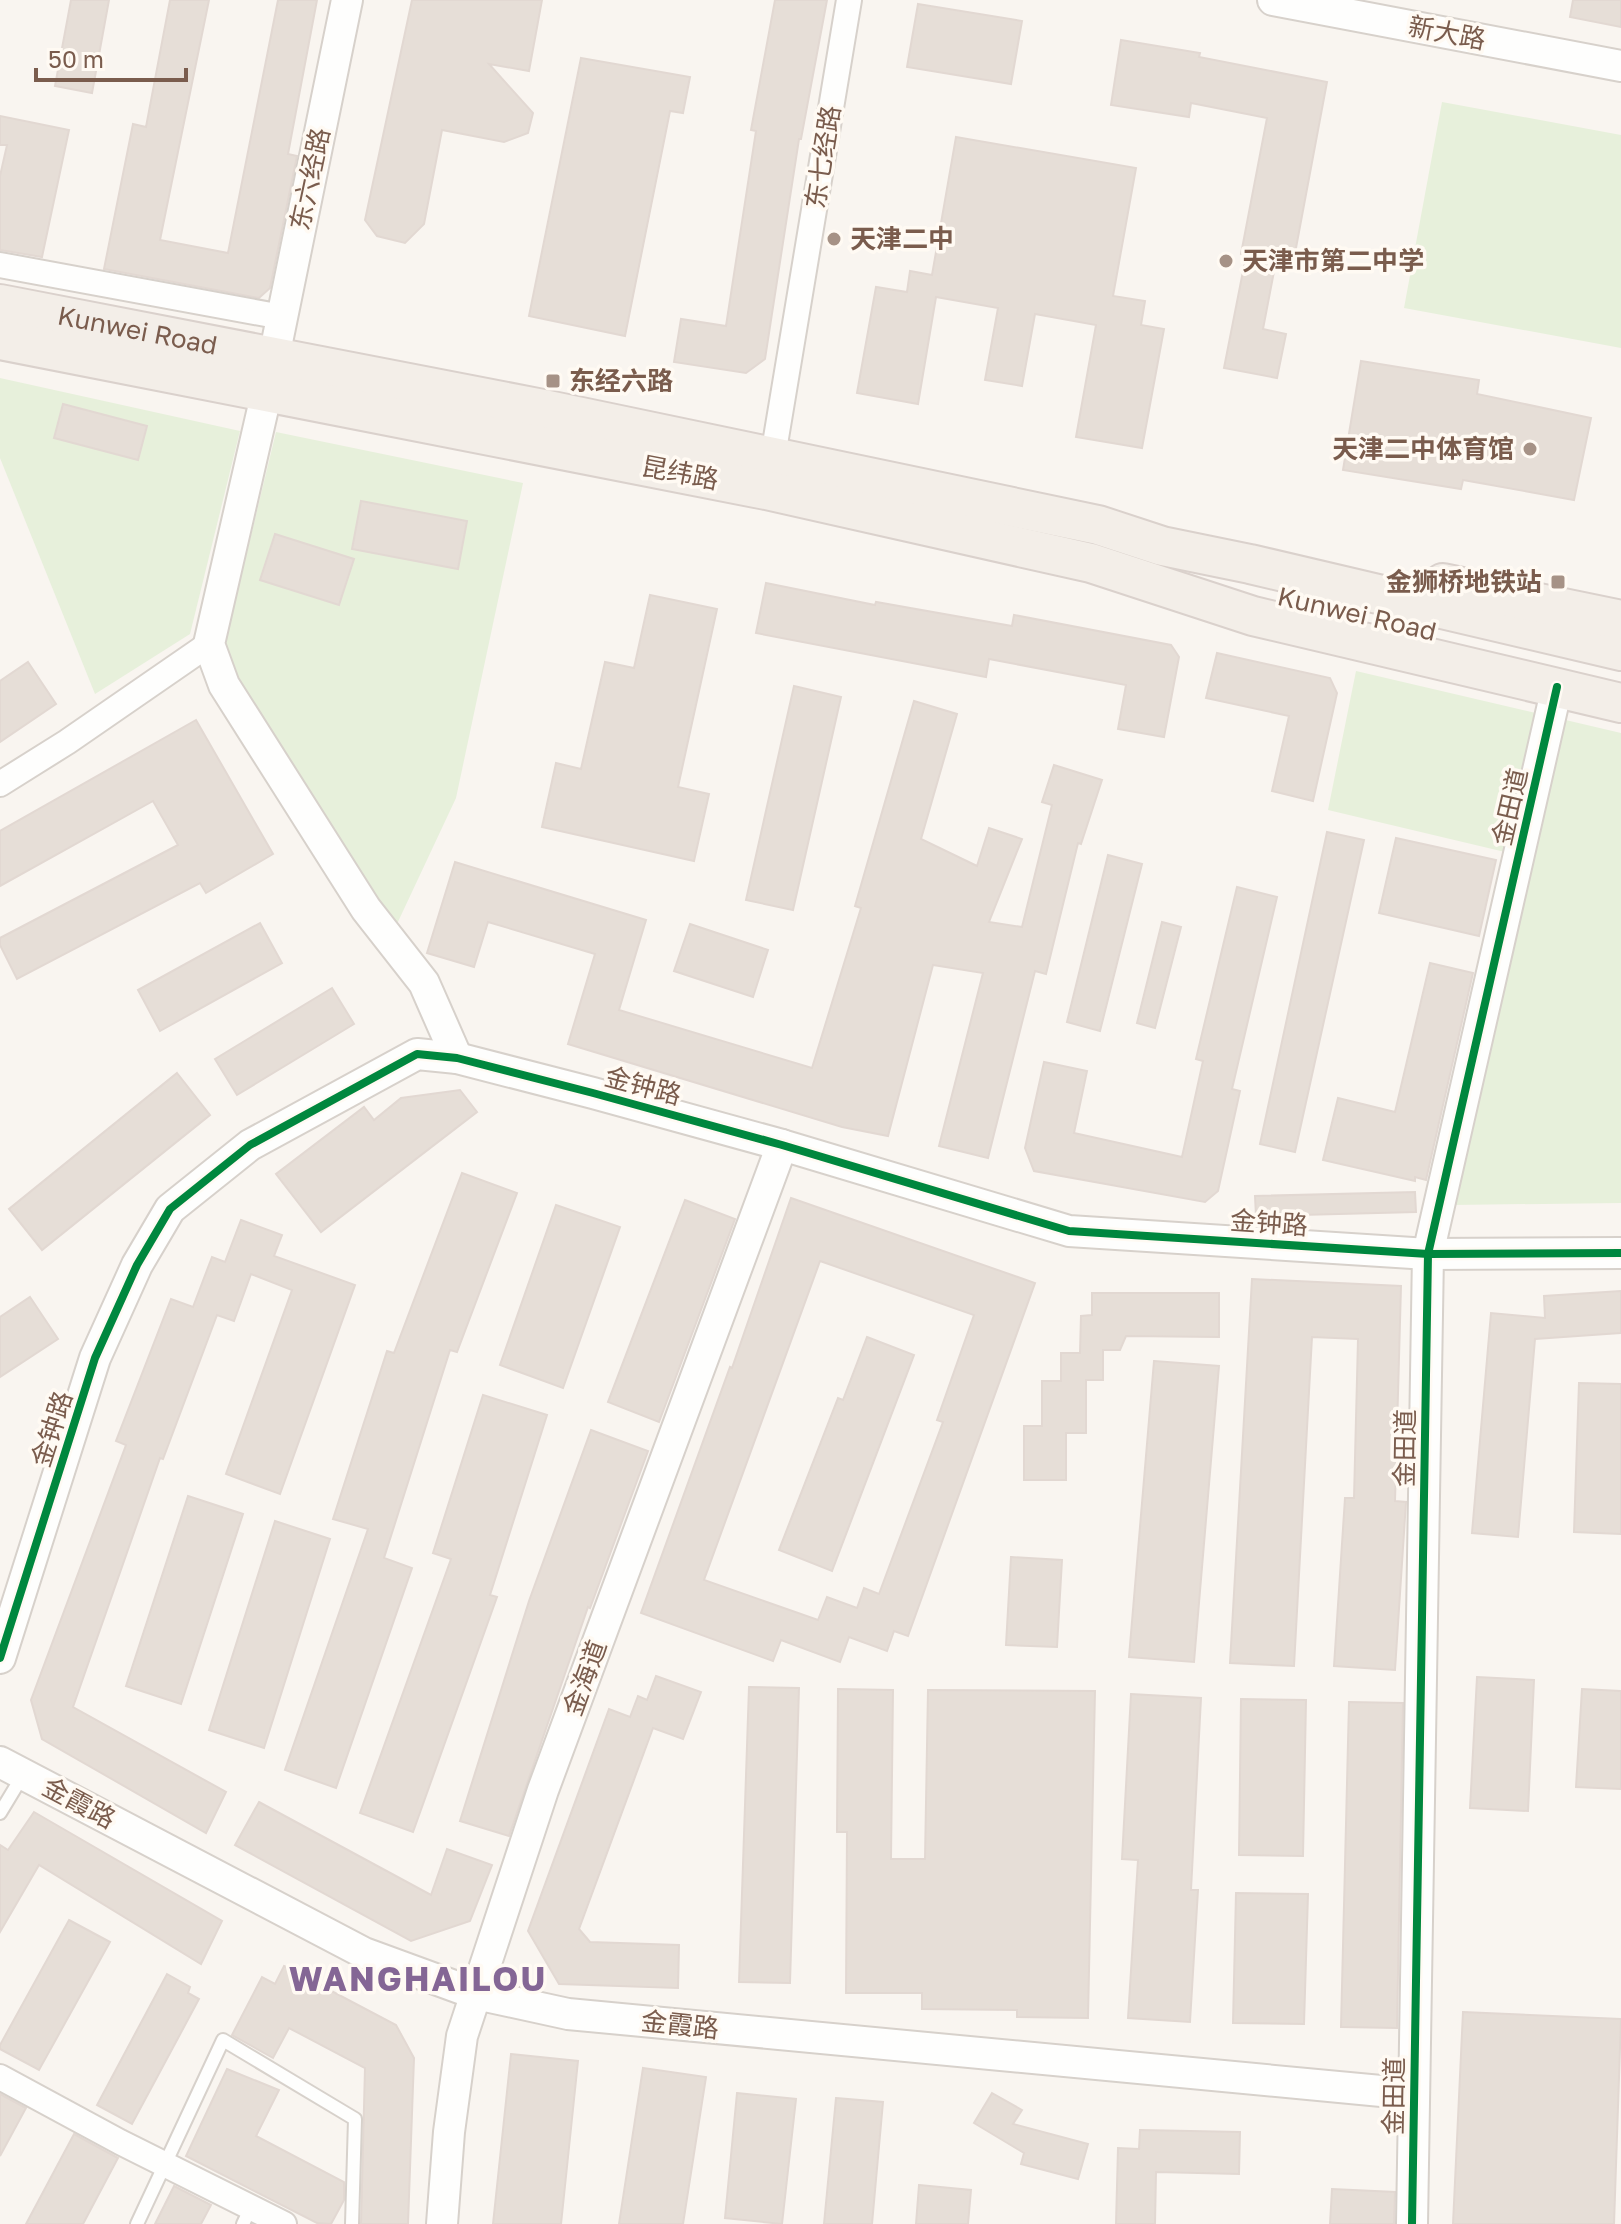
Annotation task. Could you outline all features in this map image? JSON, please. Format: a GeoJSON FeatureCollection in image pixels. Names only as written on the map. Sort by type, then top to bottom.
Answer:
{"type":"FeatureCollection","features":[{"type":"Feature","properties":{"kind":"main road","name":"Kunwei Road"},"geometry":{"type":"LineString","coordinates":[[0,304],[270,374]]}},
{"type":"Feature","properties":{"kind":"main road","name":"Kunwei Road"},"geometry":{"type":"LineString","coordinates":[[0,340],[270,374]]}},
{"type":"Feature","properties":{"kind":"main road","name":"昆纬路"},"geometry":{"type":"LineString","coordinates":[[270,374],[773,456],[1098,525]]}},
{"type":"Feature","properties":{"kind":"main road","name":"昆纬路"},"geometry":{"type":"LineString","coordinates":[[270,374],[1091,563]]}},
{"type":"Feature","properties":{"kind":"main road","name":"Kunwei Road"},"geometry":{"type":"LineString","coordinates":[[1098,525],[1248,576],[1621,676]]}},
{"type":"Feature","properties":{"kind":"main road"},"geometry":{"type":"LineString","coordinates":[[1098,525],[1172,527],[1277,545],[1621,620]]}},
{"type":"Feature","properties":{"kind":"main road","name":"Kunwei Road"},"geometry":{"type":"LineString","coordinates":[[1091,563],[1248,576],[1621,651]]}},
{"type":"Feature","properties":{"kind":"main road"},"geometry":{"type":"LineString","coordinates":[[1091,563],[1253,616],[1621,703]]}},
{"type":"Feature","properties":{"kind":"street","name":"东六经路"},"geometry":{"type":"LineString","coordinates":[[209,644],[270,374],[347,0]]}},
{"type":"Feature","properties":{"kind":"street","name":"东七经路"},"geometry":{"type":"LineString","coordinates":[[773,456],[849,0]]}},
{"type":"Feature","properties":{"kind":"street","name":"新大路"},"geometry":{"type":"LineString","coordinates":[[1273,0],[1621,66]]}},
{"type":"Feature","properties":{"kind":"street"},"geometry":{"type":"LineString","coordinates":[[0,265],[282,317]]}},
{"type":"Feature","properties":{"kind":"street"},"geometry":{"type":"LineString","coordinates":[[0,784],[209,644],[224,685],[366,909],[424,983],[457,1058]]}},
{"type":"Feature","properties":{"kind":"street","name":"金田道"},"geometry":{"type":"LineString","coordinates":[[1412,2224],[1428,1254],[1557,687]]}},
{"type":"Feature","properties":{"kind":"street","name":"金钟路"},"geometry":{"type":"LineString","coordinates":[[0,1658],[95,1358],[137,1265],[170,1209],[250,1145],[417,1054],[457,1058],[782,1145],[1069,1231],[1428,1254],[1621,1253]]}},
{"type":"Feature","properties":{"kind":"street","name":"金海道"},"geometry":{"type":"LineString","coordinates":[[442,2224],[449,2132],[462,2036],[548,1775],[782,1145]]}},
{"type":"Feature","properties":{"kind":"street","name":"金霞路"},"geometry":{"type":"LineString","coordinates":[[12,1768],[364,1953],[476,1994],[568,2014],[1413,2094]]}},
{"type":"Feature","properties":{"kind":"street"},"geometry":{"type":"LineString","coordinates":[[0,2077],[164,2164],[247,2216],[284,2224]]}},
{"type":"Feature","properties":{"kind":"lane"},"geometry":{"type":"LineString","coordinates":[[0,1813],[12,1768]]}},
{"type":"Feature","properties":{"kind":"lane"},"geometry":{"type":"LineString","coordinates":[[137,2224],[223,2040],[355,2119],[352,2224]]}},
{"type":"Feature","properties":{"kind":"green space"},"geometry":{"type":"Polygon","coordinates":[[[1442,102],[1621,135],[1621,348],[1404,308],[1442,102]]]}},
{"type":"Feature","properties":{"kind":"green space"},"geometry":{"type":"Polygon","coordinates":[[[0,378],[240,431],[190,634],[95,694],[0,458],[0,378]]]}},
{"type":"Feature","properties":{"kind":"green space"},"geometry":{"type":"Polygon","coordinates":[[[276,432],[523,483],[456,798],[396,926],[242,688],[224,647],[276,432]]]}},
{"type":"Feature","properties":{"kind":"green space"},"geometry":{"type":"Polygon","coordinates":[[[1356,671],[1621,733],[1621,1203],[1452,1205],[1530,858],[1328,810],[1356,671]]]}},
{"type":"Feature","properties":{"kind":"building"},"geometry":{"type":"Polygon","coordinates":[[[71,0],[109,0],[92,93],[55,86],[71,0]]]}},
{"type":"Feature","properties":{"kind":"building"},"geometry":{"type":"Polygon","coordinates":[[[170,0],[209,0],[160,240],[228,253],[278,0],[317,0],[288,154],[297,156],[270,288],[259,298],[104,269],[133,124],[146,127],[170,0]]]}},
{"type":"Feature","properties":{"kind":"building"},"geometry":{"type":"Polygon","coordinates":[[[412,0],[542,0],[529,71],[489,64],[533,113],[528,133],[504,142],[442,130],[424,224],[405,243],[377,236],[365,220],[412,0]]]}},
{"type":"Feature","properties":{"kind":"building"},"geometry":{"type":"Polygon","coordinates":[[[775,0],[827,0],[799,139],[765,359],[746,373],[674,362],[681,319],[726,326],[756,131],[751,130],[775,0]]]}},
{"type":"Feature","properties":{"kind":"building"},"geometry":{"type":"Polygon","coordinates":[[[1573,0],[1621,0],[1621,27],[1570,17],[1573,0]]]}},
{"type":"Feature","properties":{"kind":"building"},"geometry":{"type":"Polygon","coordinates":[[[918,4],[1022,21],[1011,84],[907,67],[918,4]]]}},
{"type":"Feature","properties":{"kind":"building"},"geometry":{"type":"Polygon","coordinates":[[[1121,40],[1200,53],[1199,57],[1327,82],[1293,264],[1276,261],[1263,329],[1286,334],[1277,378],[1224,368],[1246,256],[1241,254],[1267,118],[1191,103],[1189,117],[1111,105],[1121,40]]]}},
{"type":"Feature","properties":{"kind":"building"},"geometry":{"type":"Polygon","coordinates":[[[581,58],[690,77],[683,113],[670,111],[625,336],[529,316],[581,58]]]}},
{"type":"Feature","properties":{"kind":"building"},"geometry":{"type":"Polygon","coordinates":[[[0,116],[69,130],[42,257],[0,250],[0,176],[7,145],[0,145],[0,116]]]}},
{"type":"Feature","properties":{"kind":"building"},"geometry":{"type":"Polygon","coordinates":[[[956,137],[1136,168],[1113,296],[1145,301],[1141,325],[1164,329],[1142,448],[1076,437],[1096,325],[1035,314],[1022,386],[985,380],[998,308],[936,297],[918,404],[857,393],[876,287],[907,292],[910,271],[932,275],[956,137]]]}},
{"type":"Feature","properties":{"kind":"building"},"geometry":{"type":"Polygon","coordinates":[[[1361,361],[1479,380],[1477,394],[1591,418],[1574,500],[1463,480],[1461,489],[1343,470],[1361,361]]]}},
{"type":"Feature","properties":{"kind":"building"},"geometry":{"type":"Polygon","coordinates":[[[63,404],[147,426],[138,460],[54,438],[63,404]]]}},
{"type":"Feature","properties":{"kind":"building"},"geometry":{"type":"Polygon","coordinates":[[[361,501],[467,521],[458,569],[352,549],[361,501]]]}},
{"type":"Feature","properties":{"kind":"building"},"geometry":{"type":"Polygon","coordinates":[[[275,534],[354,559],[339,605],[260,580],[275,534]]]}},
{"type":"Feature","properties":{"kind":"building"},"geometry":{"type":"Polygon","coordinates":[[[766,583],[875,605],[876,602],[1012,626],[1014,615],[1171,645],[1179,657],[1164,737],[1118,729],[1126,685],[989,659],[986,677],[756,633],[766,583]]]}},
{"type":"Feature","properties":{"kind":"building"},"geometry":{"type":"Polygon","coordinates":[[[650,595],[717,609],[678,787],[709,794],[694,861],[542,827],[556,763],[581,769],[605,662],[634,668],[650,595]]]}},
{"type":"Feature","properties":{"kind":"building"},"geometry":{"type":"Polygon","coordinates":[[[1217,653],[1330,678],[1337,693],[1313,801],[1272,791],[1289,716],[1206,698],[1217,653]]]}},
{"type":"Feature","properties":{"kind":"building"},"geometry":{"type":"Polygon","coordinates":[[[28,662],[56,704],[0,742],[0,681],[28,662]]]}},
{"type":"Feature","properties":{"kind":"building"},"geometry":{"type":"Polygon","coordinates":[[[794,686],[841,697],[793,910],[746,900],[794,686]]]}},
{"type":"Feature","properties":{"kind":"building"},"geometry":{"type":"Polygon","coordinates":[[[914,701],[957,714],[921,839],[977,866],[989,828],[1022,839],[989,922],[1022,927],[1052,805],[1042,802],[1054,765],[1102,780],[1081,844],[1078,843],[1046,974],[1035,971],[988,1158],[939,1146],[983,973],[933,965],[888,1136],[842,1127],[568,1044],[595,954],[488,922],[474,967],[427,953],[455,862],[646,920],[619,1010],[812,1068],[861,908],[855,906],[914,701]]]}},
{"type":"Feature","properties":{"kind":"building"},"geometry":{"type":"Polygon","coordinates":[[[196,720],[273,854],[206,893],[200,883],[17,979],[0,945],[0,938],[178,845],[153,801],[0,886],[0,831],[196,720]]]}},
{"type":"Feature","properties":{"kind":"building"},"geometry":{"type":"Polygon","coordinates":[[[1327,832],[1364,840],[1295,1152],[1260,1144],[1327,832]]]}},
{"type":"Feature","properties":{"kind":"building"},"geometry":{"type":"Polygon","coordinates":[[[1396,838],[1496,860],[1479,936],[1379,913],[1396,838]]]}},
{"type":"Feature","properties":{"kind":"building"},"geometry":{"type":"Polygon","coordinates":[[[1108,855],[1142,864],[1100,1031],[1067,1022],[1108,855]]]}},
{"type":"Feature","properties":{"kind":"building"},"geometry":{"type":"Polygon","coordinates":[[[1237,887],[1277,897],[1232,1089],[1240,1091],[1218,1191],[1205,1202],[1034,1171],[1025,1148],[1044,1062],[1087,1071],[1074,1133],[1182,1157],[1203,1061],[1196,1059],[1237,887]]]}},
{"type":"Feature","properties":{"kind":"building"},"geometry":{"type":"Polygon","coordinates":[[[1162,922],[1181,927],[1155,1028],[1137,1023],[1162,922]]]}},
{"type":"Feature","properties":{"kind":"building"},"geometry":{"type":"Polygon","coordinates":[[[260,923],[282,963],[160,1031],[138,990],[260,923]]]}},
{"type":"Feature","properties":{"kind":"building"},"geometry":{"type":"Polygon","coordinates":[[[690,924],[768,950],[753,997],[674,971],[690,924]]]}},
{"type":"Feature","properties":{"kind":"building"},"geometry":{"type":"Polygon","coordinates":[[[1430,963],[1473,973],[1426,1180],[1415,1177],[1415,1181],[1323,1160],[1338,1098],[1395,1112],[1430,963]]]}},
{"type":"Feature","properties":{"kind":"building"},"geometry":{"type":"Polygon","coordinates":[[[332,988],[354,1024],[237,1095],[215,1059],[332,988]]]}},
{"type":"Feature","properties":{"kind":"building"},"geometry":{"type":"Polygon","coordinates":[[[177,1073],[210,1115],[42,1250],[9,1209],[177,1073]]]}},
{"type":"Feature","properties":{"kind":"building"},"geometry":{"type":"Polygon","coordinates":[[[460,1090],[477,1112],[321,1232],[276,1174],[364,1107],[374,1120],[401,1098],[460,1090]]]}},
{"type":"Feature","properties":{"kind":"building"},"geometry":{"type":"Polygon","coordinates":[[[462,1173],[517,1193],[457,1352],[450,1350],[384,1558],[412,1568],[336,1788],[285,1770],[368,1529],[333,1519],[387,1351],[394,1353],[462,1173]]]}},
{"type":"Feature","properties":{"kind":"building"},"geometry":{"type":"Polygon","coordinates":[[[1415,1192],[1416,1212],[1256,1216],[1255,1196],[1415,1192]]]}},
{"type":"Feature","properties":{"kind":"building"},"geometry":{"type":"Polygon","coordinates":[[[791,1198],[1035,1283],[908,1636],[894,1631],[887,1651],[849,1637],[840,1662],[781,1640],[773,1661],[641,1613],[791,1198]],[[820,1261],[704,1580],[818,1620],[827,1597],[857,1608],[864,1588],[879,1594],[943,1422],[937,1420],[974,1315],[820,1261]]]}},
{"type":"Feature","properties":{"kind":"building"},"geometry":{"type":"Polygon","coordinates":[[[685,1200],[735,1219],[659,1422],[608,1402],[685,1200]]]}},
{"type":"Feature","properties":{"kind":"building"},"geometry":{"type":"Polygon","coordinates":[[[556,1205],[620,1227],[563,1388],[500,1365],[556,1205]]]}},
{"type":"Feature","properties":{"kind":"building"},"geometry":{"type":"Polygon","coordinates":[[[241,1220],[282,1235],[274,1256],[355,1285],[280,1494],[226,1474],[292,1290],[251,1274],[234,1321],[217,1315],[163,1459],[160,1458],[73,1707],[226,1792],[206,1833],[42,1739],[31,1700],[126,1445],[116,1441],[171,1299],[193,1307],[212,1257],[225,1262],[241,1220]]]}},
{"type":"Feature","properties":{"kind":"building"},"geometry":{"type":"Polygon","coordinates":[[[1252,1279],[1401,1286],[1395,1501],[1406,1502],[1395,1670],[1334,1666],[1345,1498],[1354,1498],[1358,1339],[1312,1337],[1294,1666],[1230,1663],[1252,1279]]]}},
{"type":"Feature","properties":{"kind":"building"},"geometry":{"type":"Polygon","coordinates":[[[1621,1291],[1621,1333],[1535,1339],[1518,1537],[1472,1533],[1491,1313],[1545,1318],[1544,1296],[1621,1291]]]}},
{"type":"Feature","properties":{"kind":"building"},"geometry":{"type":"Polygon","coordinates":[[[1092,1293],[1219,1293],[1219,1337],[1126,1336],[1120,1350],[1103,1350],[1103,1380],[1086,1380],[1086,1433],[1066,1433],[1066,1480],[1024,1480],[1024,1426],[1042,1426],[1042,1381],[1061,1381],[1061,1353],[1080,1353],[1081,1316],[1092,1315],[1092,1293]]]}},
{"type":"Feature","properties":{"kind":"building"},"geometry":{"type":"Polygon","coordinates":[[[30,1297],[58,1339],[0,1377],[0,1317],[30,1297]]]}},
{"type":"Feature","properties":{"kind":"building"},"geometry":{"type":"Polygon","coordinates":[[[867,1337],[914,1355],[832,1571],[779,1550],[838,1398],[843,1400],[867,1337]]]}},
{"type":"Feature","properties":{"kind":"building"},"geometry":{"type":"Polygon","coordinates":[[[1154,1361],[1219,1366],[1194,1662],[1129,1657],[1154,1361]]]}},
{"type":"Feature","properties":{"kind":"building"},"geometry":{"type":"Polygon","coordinates":[[[1579,1383],[1621,1384],[1621,1534],[1574,1532],[1579,1383]]]}},
{"type":"Feature","properties":{"kind":"building"},"geometry":{"type":"Polygon","coordinates":[[[483,1395],[547,1415],[490,1595],[497,1597],[413,1832],[360,1813],[451,1559],[433,1553],[483,1395]]]}},
{"type":"Feature","properties":{"kind":"building"},"geometry":{"type":"Polygon","coordinates":[[[591,1430],[648,1451],[588,1607],[509,1836],[460,1821],[529,1601],[591,1430]]]}},
{"type":"Feature","properties":{"kind":"building"},"geometry":{"type":"Polygon","coordinates":[[[188,1496],[243,1514],[181,1704],[126,1686],[188,1496]]]}},
{"type":"Feature","properties":{"kind":"building"},"geometry":{"type":"Polygon","coordinates":[[[275,1521],[330,1539],[264,1748],[209,1730],[275,1521]]]}},
{"type":"Feature","properties":{"kind":"building"},"geometry":{"type":"Polygon","coordinates":[[[1011,1557],[1062,1560],[1057,1647],[1006,1645],[1011,1557]]]}},
{"type":"Feature","properties":{"kind":"building"},"geometry":{"type":"Polygon","coordinates":[[[656,1676],[701,1692],[683,1739],[653,1728],[579,1929],[590,1942],[679,1945],[678,1988],[559,1984],[528,1931],[609,1709],[630,1717],[638,1696],[647,1700],[656,1676]]]}},
{"type":"Feature","properties":{"kind":"building"},"geometry":{"type":"Polygon","coordinates":[[[1477,1677],[1534,1680],[1528,1811],[1470,1808],[1477,1677]]]}},
{"type":"Feature","properties":{"kind":"building"},"geometry":{"type":"Polygon","coordinates":[[[749,1687],[799,1688],[790,1983],[739,1982],[749,1687]]]}},
{"type":"Feature","properties":{"kind":"building"},"geometry":{"type":"Polygon","coordinates":[[[838,1689],[893,1690],[891,1859],[925,1859],[928,1690],[1095,1691],[1088,2018],[1017,2017],[1017,2010],[922,2009],[922,1993],[846,1993],[847,1832],[837,1832],[838,1689]]]}},
{"type":"Feature","properties":{"kind":"building"},"geometry":{"type":"Polygon","coordinates":[[[1582,1689],[1621,1691],[1621,1789],[1576,1787],[1582,1689]]]}},
{"type":"Feature","properties":{"kind":"building"},"geometry":{"type":"Polygon","coordinates":[[[1131,1694],[1201,1698],[1191,1890],[1198,1890],[1190,2022],[1128,2018],[1138,1860],[1122,1859],[1131,1694]]]}},
{"type":"Feature","properties":{"kind":"building"},"geometry":{"type":"Polygon","coordinates":[[[1241,1699],[1306,1700],[1303,1856],[1239,1855],[1241,1699]]]}},
{"type":"Feature","properties":{"kind":"building"},"geometry":{"type":"Polygon","coordinates":[[[1349,1702],[1403,1703],[1397,2028],[1341,2027],[1349,1702]]]}},
{"type":"Feature","properties":{"kind":"building"},"geometry":{"type":"Polygon","coordinates":[[[259,1802],[431,1895],[447,1849],[492,1865],[470,1921],[411,1941],[235,1845],[259,1802]]]}},
{"type":"Feature","properties":{"kind":"building"},"geometry":{"type":"Polygon","coordinates":[[[34,1812],[222,1921],[201,1964],[39,1865],[0,1932],[0,1845],[8,1850],[34,1812]]]}},
{"type":"Feature","properties":{"kind":"building"},"geometry":{"type":"Polygon","coordinates":[[[1236,1893],[1308,1894],[1304,2024],[1233,2023],[1236,1893]]]}},
{"type":"Feature","properties":{"kind":"building"},"geometry":{"type":"Polygon","coordinates":[[[69,1920],[110,1942],[39,2070],[0,2049],[0,2045],[69,1920]]]}},
{"type":"Feature","properties":{"kind":"building"},"geometry":{"type":"Polygon","coordinates":[[[284,1966],[396,2025],[414,2058],[408,2224],[361,2224],[365,2068],[289,2028],[273,2058],[232,2035],[262,1977],[275,1984],[284,1966]]]}},
{"type":"Feature","properties":{"kind":"building"},"geometry":{"type":"Polygon","coordinates":[[[167,1974],[190,1987],[188,1993],[199,1999],[132,2124],[97,2105],[167,1974]]]}},
{"type":"Feature","properties":{"kind":"building"},"geometry":{"type":"Polygon","coordinates":[[[1463,2012],[1621,2019],[1614,2224],[1453,2224],[1463,2012]]]}},
{"type":"Feature","properties":{"kind":"building"},"geometry":{"type":"Polygon","coordinates":[[[511,2054],[578,2061],[561,2224],[493,2224],[511,2054]]]}},
{"type":"Feature","properties":{"kind":"building"},"geometry":{"type":"Polygon","coordinates":[[[643,2068],[706,2077],[683,2224],[619,2224],[643,2068]]]}},
{"type":"Feature","properties":{"kind":"building"},"geometry":{"type":"Polygon","coordinates":[[[227,2069],[279,2090],[256,2136],[344,2182],[344,2200],[331,2224],[317,2223],[186,2156],[227,2069]]]}},
{"type":"Feature","properties":{"kind":"building"},"geometry":{"type":"Polygon","coordinates":[[[737,2093],[796,2099],[782,2224],[725,2218],[737,2093]]]}},
{"type":"Feature","properties":{"kind":"building"},"geometry":{"type":"Polygon","coordinates":[[[992,2093],[1022,2110],[1013,2124],[1088,2144],[1078,2179],[1021,2164],[1024,2153],[974,2123],[992,2093]]]}},
{"type":"Feature","properties":{"kind":"building"},"geometry":{"type":"Polygon","coordinates":[[[0,2094],[26,2108],[0,2156],[0,2094]]]}},
{"type":"Feature","properties":{"kind":"building"},"geometry":{"type":"Polygon","coordinates":[[[836,2098],[883,2102],[872,2224],[824,2224],[836,2098]]]}},
{"type":"Feature","properties":{"kind":"building"},"geometry":{"type":"Polygon","coordinates":[[[1140,2130],[1240,2132],[1239,2174],[1156,2172],[1155,2224],[1116,2224],[1118,2148],[1139,2149],[1140,2130]]]}},
{"type":"Feature","properties":{"kind":"building"},"geometry":{"type":"Polygon","coordinates":[[[74,2134],[118,2158],[83,2224],[26,2224],[74,2134]]]}},
{"type":"Feature","properties":{"kind":"building"},"geometry":{"type":"Polygon","coordinates":[[[919,2185],[971,2190],[968,2224],[916,2224],[919,2185]]]}},
{"type":"Feature","properties":{"kind":"building"},"geometry":{"type":"Polygon","coordinates":[[[174,2186],[211,2205],[201,2224],[155,2224],[174,2186]]]}},
{"type":"Feature","properties":{"kind":"building"},"geometry":{"type":"Polygon","coordinates":[[[1332,2189],[1395,2192],[1394,2224],[1330,2224],[1332,2189]]]}},
{"type":"Feature","properties":{"kind":"cycle path"},"geometry":{"type":"LineString","coordinates":[[1412,2224],[1428,1254],[1557,687]]}},
{"type":"Feature","properties":{"kind":"cycle path"},"geometry":{"type":"LineString","coordinates":[[0,1658],[95,1358],[137,1265],[170,1209],[250,1145],[417,1054],[457,1058],[593,1093],[782,1145],[1069,1231],[1428,1254],[1621,1253]]}},
{"type":"Feature","properties":{"kind":"place","name":"天津二中"},"geometry":{"type":"Point","coordinates":[834,239]}},
{"type":"Feature","properties":{"kind":"place","name":"天津市第二中学"},"geometry":{"type":"Point","coordinates":[1226,261]}},
{"type":"Feature","properties":{"kind":"place","name":"东经六路"},"geometry":{"type":"Point","coordinates":[553,381]}},
{"type":"Feature","properties":{"kind":"place","name":"天津二中体育馆"},"geometry":{"type":"Point","coordinates":[1530,449]}},
{"type":"Feature","properties":{"kind":"place","name":"金狮桥地铁站"},"geometry":{"type":"Point","coordinates":[1558,582]}},
{"type":"Feature","properties":{"kind":"district","name":"WANGHAILOU"},"geometry":{"type":"Point","coordinates":[418,1979]}}]}
